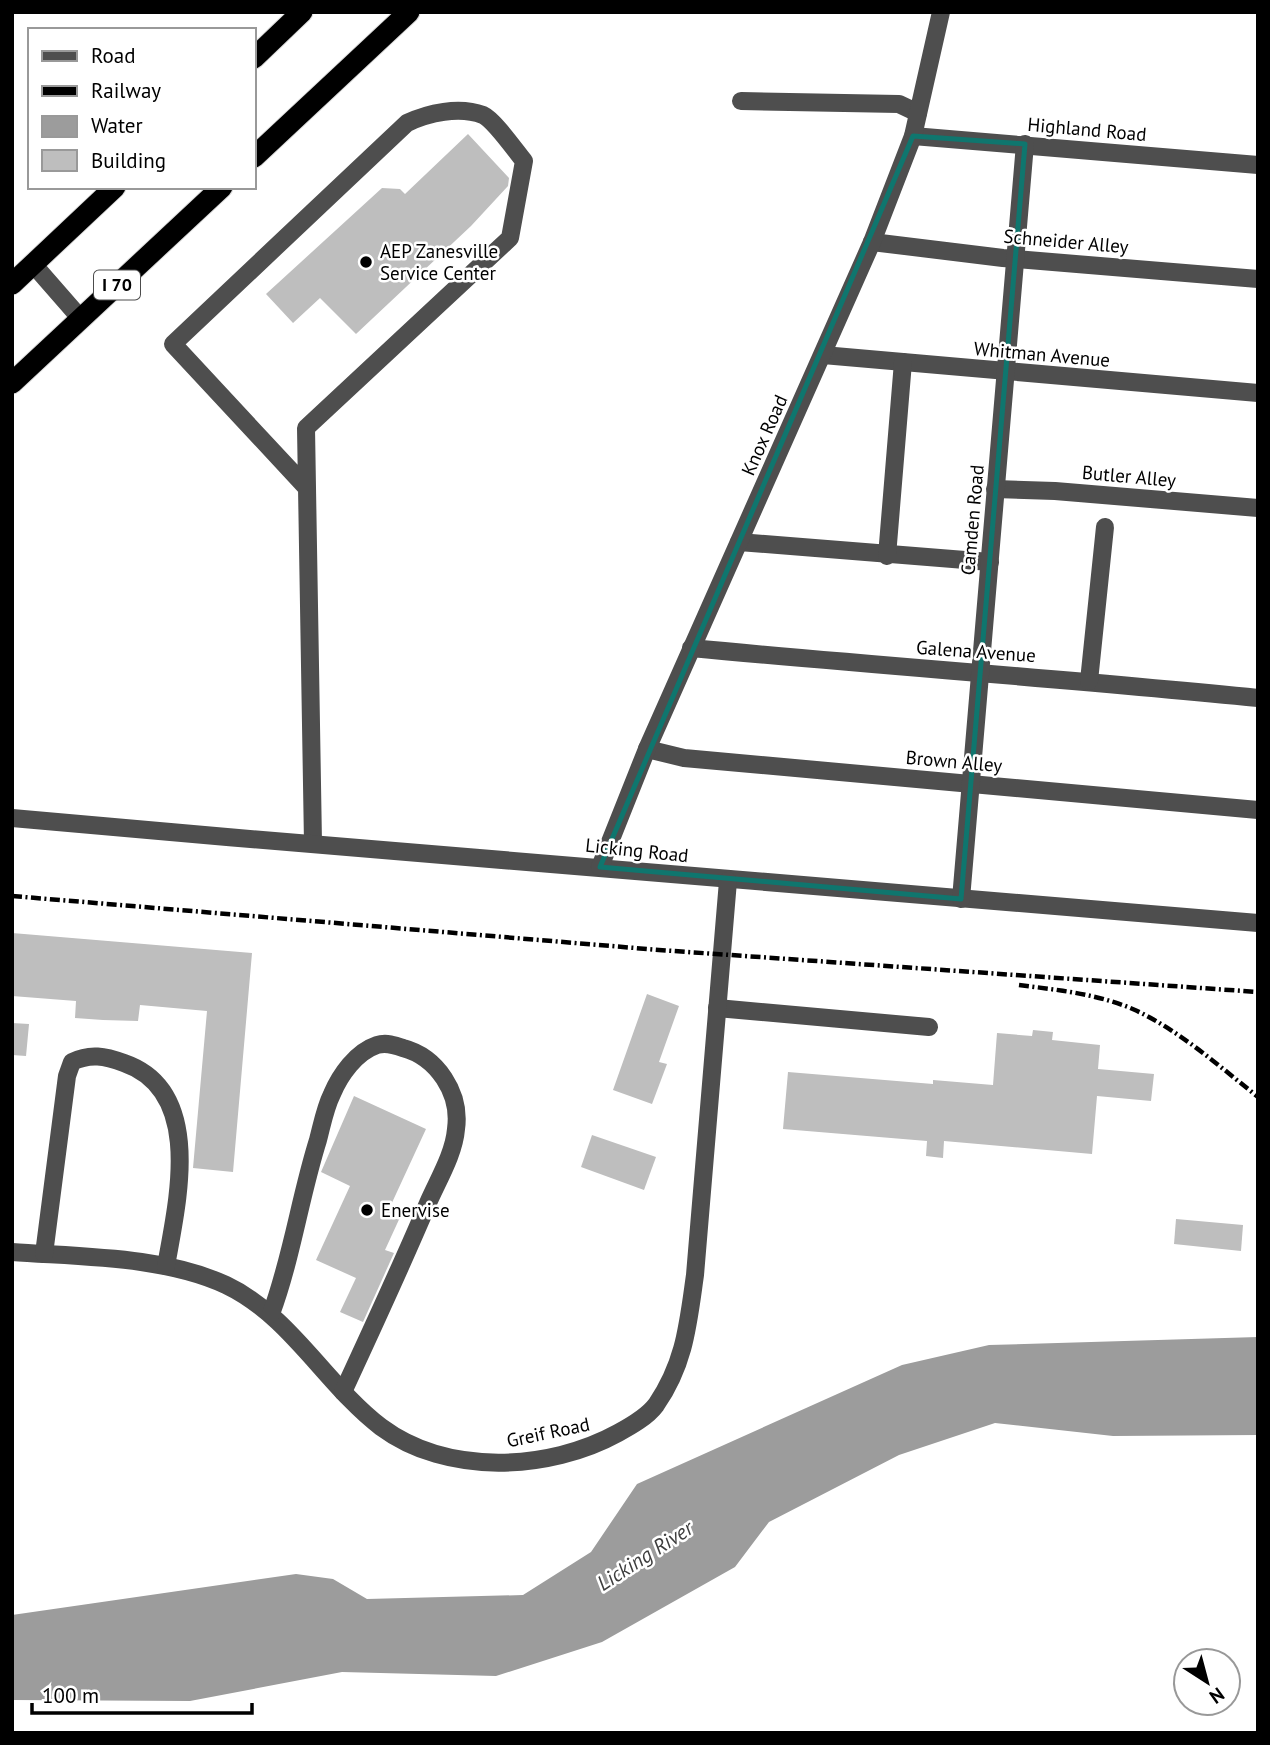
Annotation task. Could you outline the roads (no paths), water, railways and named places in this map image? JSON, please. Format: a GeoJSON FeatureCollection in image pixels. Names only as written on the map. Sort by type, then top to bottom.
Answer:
{"type":"FeatureCollection","features":[{"type":"Feature","properties":{"kind":"highway"},"geometry":{"type":"LineString","coordinates":[[256,56],[302,12]]}},
{"type":"Feature","properties":{"kind":"highway"},"geometry":{"type":"LineString","coordinates":[[256,155],[409,12]]}},
{"type":"Feature","properties":{"kind":"highway"},"geometry":{"type":"LineString","coordinates":[[12,284],[113,189]]}},
{"type":"Feature","properties":{"kind":"highway","name":"I 70"},"geometry":{"type":"LineString","coordinates":[[12,383],[220,189]]}},
{"type":"Feature","properties":{"kind":"street","name":"Knox Road"},"geometry":{"type":"LineString","coordinates":[[600,867],[646,749],[872,242],[913,136],[941,12]]}},
{"type":"Feature","properties":{"kind":"street"},"geometry":{"type":"LineString","coordinates":[[740,101],[899,104],[918,113]]}},
{"type":"Feature","properties":{"kind":"street"},"geometry":{"type":"LineString","coordinates":[[306,487],[173,344],[407,124],[427,114],[462,112],[485,116],[524,161],[510,238],[306,428],[313,843]]}},
{"type":"Feature","properties":{"kind":"street","name":"Highland Road"},"geometry":{"type":"LineString","coordinates":[[913,136],[1258,165]]}},
{"type":"Feature","properties":{"kind":"street","name":"Camden Road"},"geometry":{"type":"LineString","coordinates":[[961,899],[1025,144]]}},
{"type":"Feature","properties":{"kind":"street","name":"Schneider Alley"},"geometry":{"type":"LineString","coordinates":[[872,242],[1015,258],[1258,279]]}},
{"type":"Feature","properties":{"kind":"street"},"geometry":{"type":"LineString","coordinates":[[33,264],[81,319]]}},
{"type":"Feature","properties":{"kind":"street","name":"Whitman Avenue"},"geometry":{"type":"LineString","coordinates":[[823,355],[1258,393]]}},
{"type":"Feature","properties":{"kind":"street"},"geometry":{"type":"LineString","coordinates":[[887,556],[903,362]]}},
{"type":"Feature","properties":{"kind":"street","name":"Butler Alley"},"geometry":{"type":"LineString","coordinates":[[996,489],[1055,491],[1258,508]]}},
{"type":"Feature","properties":{"kind":"street"},"geometry":{"type":"LineString","coordinates":[[1089,681],[1105,527]]}},
{"type":"Feature","properties":{"kind":"street"},"geometry":{"type":"LineString","coordinates":[[739,542],[887,556],[990,562]]}},
{"type":"Feature","properties":{"kind":"street","name":"Galena Avenue"},"geometry":{"type":"LineString","coordinates":[[691,648],[1258,698]]}},
{"type":"Feature","properties":{"kind":"street","name":"Brown Alley"},"geometry":{"type":"LineString","coordinates":[[646,749],[684,758],[1258,810]]}},
{"type":"Feature","properties":{"kind":"street","name":"Licking Road"},"geometry":{"type":"LineString","coordinates":[[12,818],[600,867],[728,881],[1258,923]]}},
{"type":"Feature","properties":{"kind":"street","name":"Greif Road"},"geometry":{"type":"LineString","coordinates":[[12,1252],[166,1266],[204,1276],[229,1287],[271,1314],[343,1392],[384,1429],[426,1451],[451,1458],[494,1463],[578,1451],[630,1427],[654,1408],[678,1370],[687,1332],[695,1275],[728,881]]}},
{"type":"Feature","properties":{"kind":"street"},"geometry":{"type":"LineString","coordinates":[[717,1008],[929,1027]]}},
{"type":"Feature","properties":{"kind":"street"},"geometry":{"type":"LineString","coordinates":[[271,1314],[281,1286],[295,1223],[331,1095],[355,1058],[367,1050],[390,1044],[411,1050],[432,1063],[448,1083],[456,1112],[457,1130],[421,1219],[343,1392]]}},
{"type":"Feature","properties":{"kind":"street"},"geometry":{"type":"LineString","coordinates":[[44,1254],[67,1076],[72,1062],[92,1055],[134,1066],[150,1078],[175,1116],[180,1138],[177,1205],[166,1266]]}},
{"type":"Feature","properties":{"kind":"water","name":"Licking River"},"geometry":{"type":"Polygon","coordinates":[[[1258,1337],[1258,1435],[1113,1436],[995,1423],[899,1455],[769,1522],[735,1567],[602,1642],[496,1676],[342,1672],[190,1701],[12,1700],[12,1615],[296,1574],[333,1579],[367,1599],[523,1595],[591,1552],[637,1484],[902,1365],[989,1345],[1258,1337]]]}},
{"type":"Feature","properties":{"kind":"railway"},"geometry":{"type":"LineString","coordinates":[[12,896],[659,950],[1258,992]]}},
{"type":"Feature","properties":{"kind":"railway"},"geometry":{"type":"LineString","coordinates":[[1019,985],[1093,996],[1135,1010],[1183,1039],[1258,1097]]}},
{"type":"Feature","properties":{"kind":"place","name":"AEP Zanesville Service Center"},"geometry":{"type":"Point","coordinates":[366,262]}},
{"type":"Feature","properties":{"kind":"place","name":"Enervise"},"geometry":{"type":"Point","coordinates":[367,1210]}}]}
